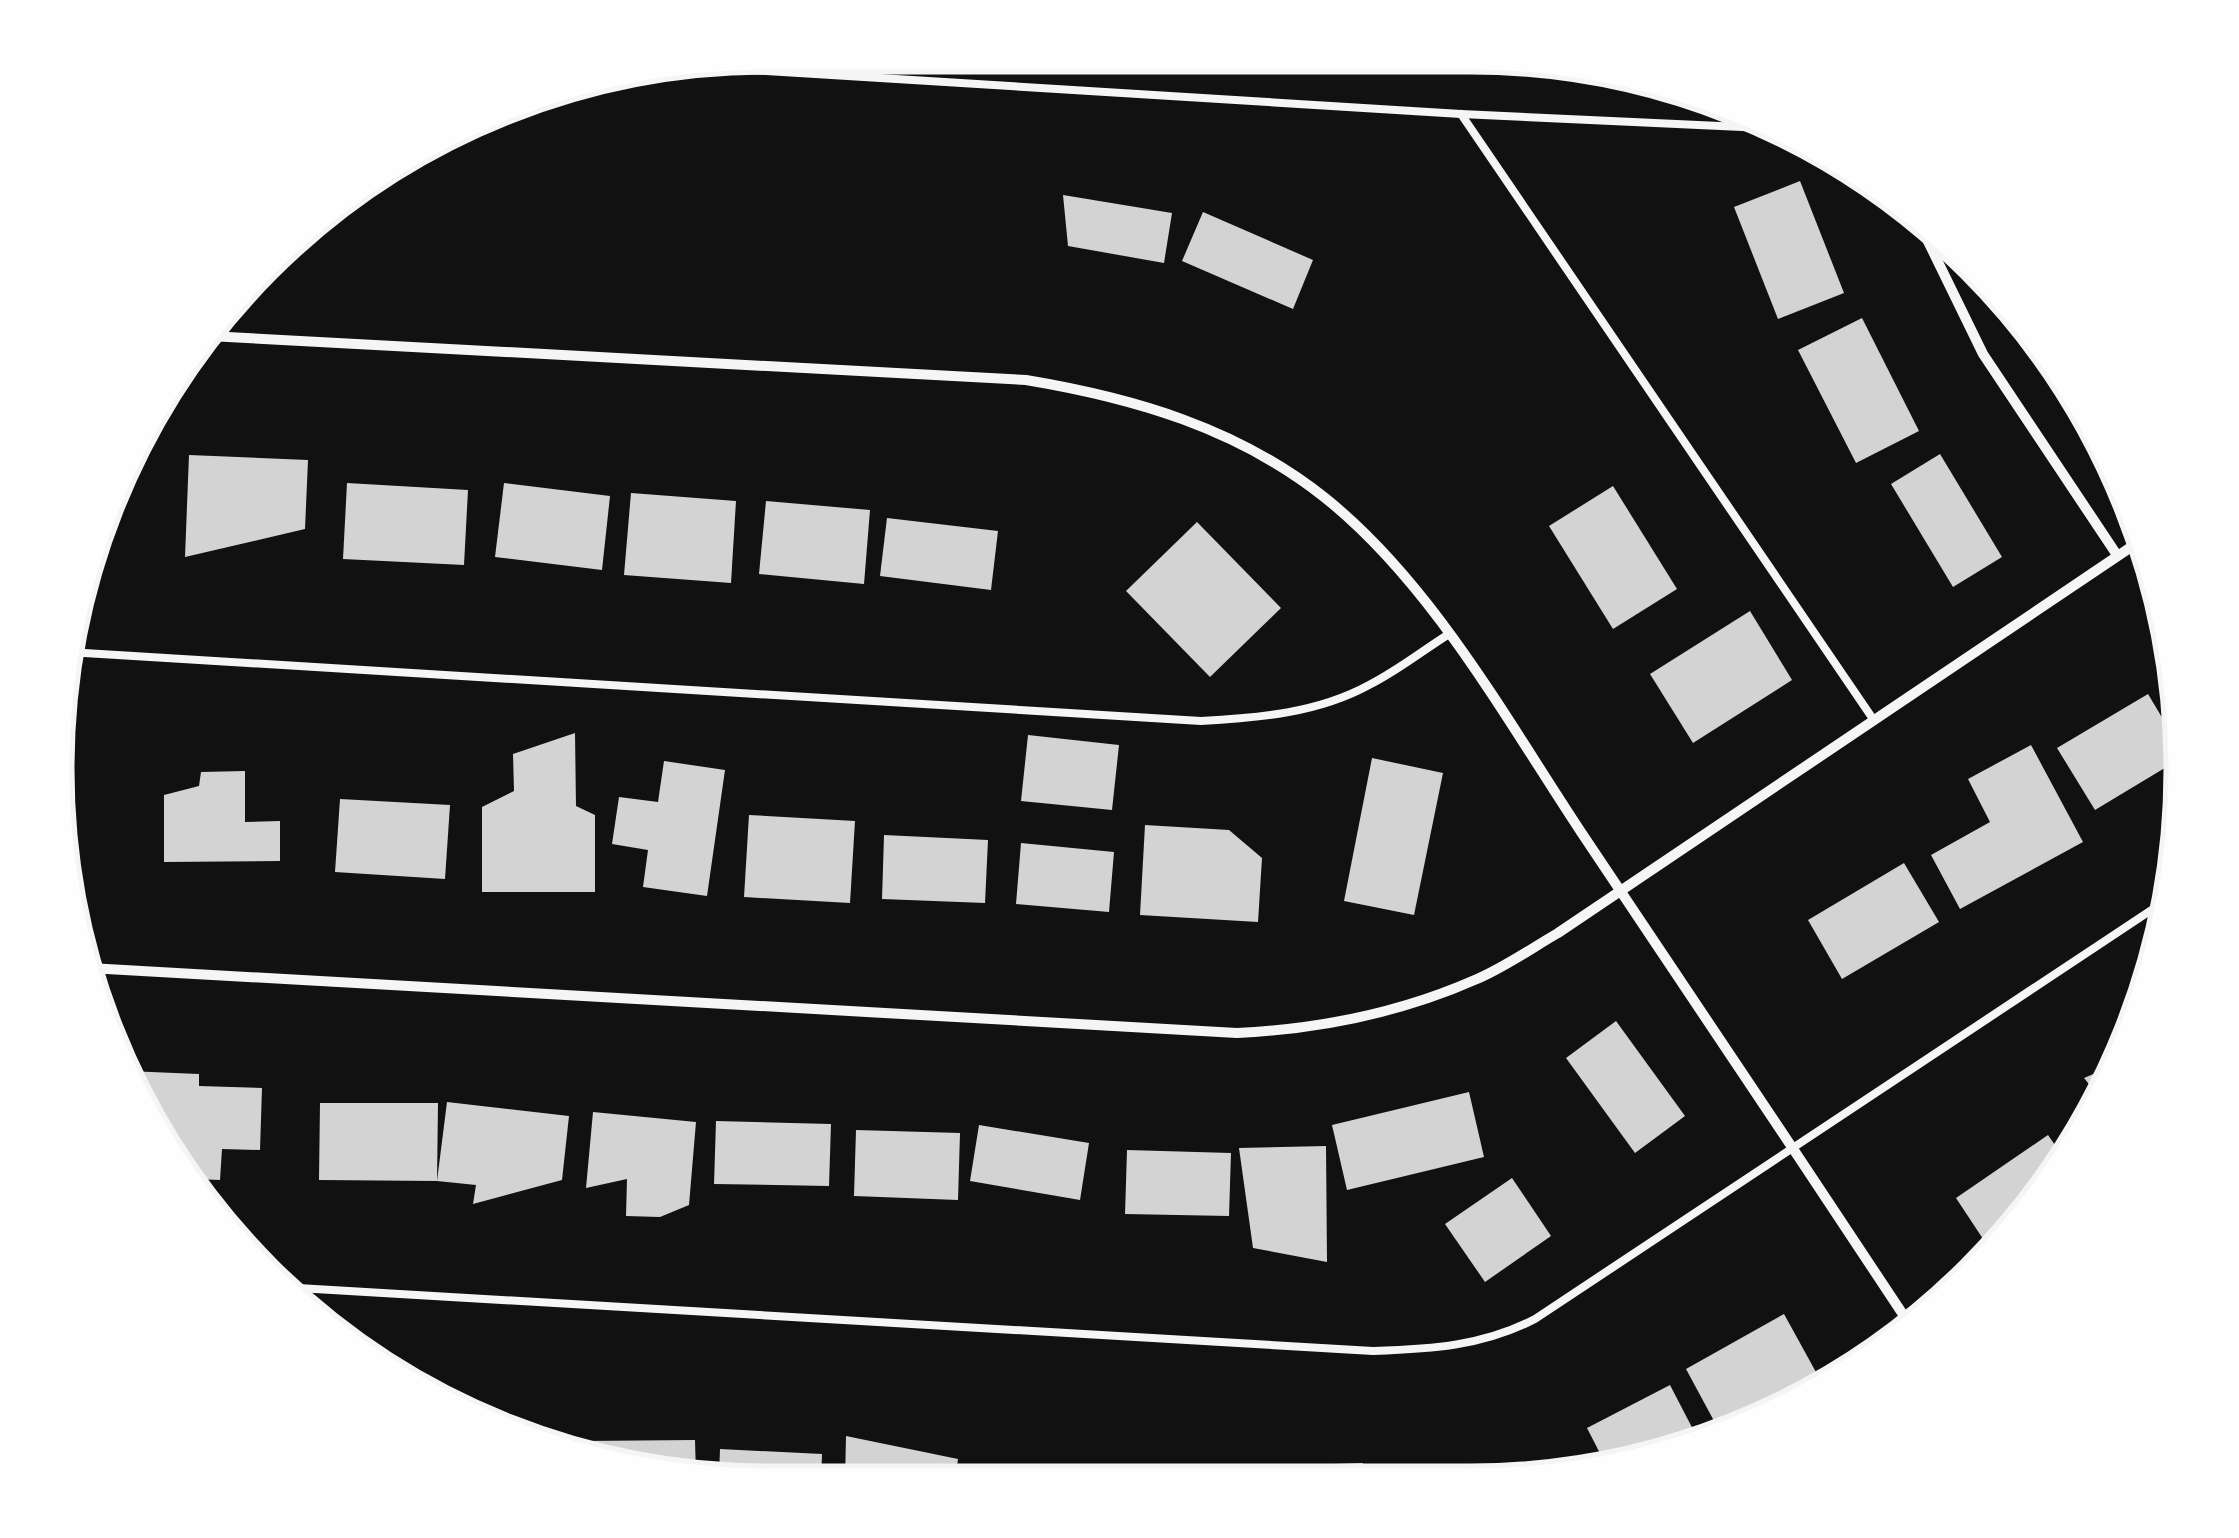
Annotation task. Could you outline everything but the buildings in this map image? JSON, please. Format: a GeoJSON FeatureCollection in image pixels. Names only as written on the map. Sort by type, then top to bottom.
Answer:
{"type":"FeatureCollection","features":[{"type":"Feature","properties":{"kind":"street"},"geometry":{"type":"LineString","coordinates":[[1930,246],[1983,354],[2117,555]]}},
{"type":"Feature","properties":{"kind":"street"},"geometry":{"type":"LineString","coordinates":[[223,337],[1026,380],[1126,400],[1176,415],[1272,460],[1316,491],[1388,558],[1448,634],[1903,1314]]}},
{"type":"Feature","properties":{"kind":"street"},"geometry":{"type":"LineString","coordinates":[[102,969],[1237,1033],[1318,1027],[1360,1019],[1441,994],[1497,968],[1622,892],[2130,547]]}},
{"type":"Feature","properties":{"kind":"lane"},"geometry":{"type":"LineString","coordinates":[[782,72],[1461,114],[1739,127]]}},
{"type":"Feature","properties":{"kind":"lane"},"geometry":{"type":"LineString","coordinates":[[1461,114],[1872,719]]}},
{"type":"Feature","properties":{"kind":"lane"},"geometry":{"type":"LineString","coordinates":[[83,651],[1201,720],[1292,712],[1329,701],[1368,686],[1448,634]]}},
{"type":"Feature","properties":{"kind":"lane"},"geometry":{"type":"LineString","coordinates":[[305,1288],[1373,1350],[1450,1348],[1506,1334],[1535,1319],[2152,910]]}}]}
